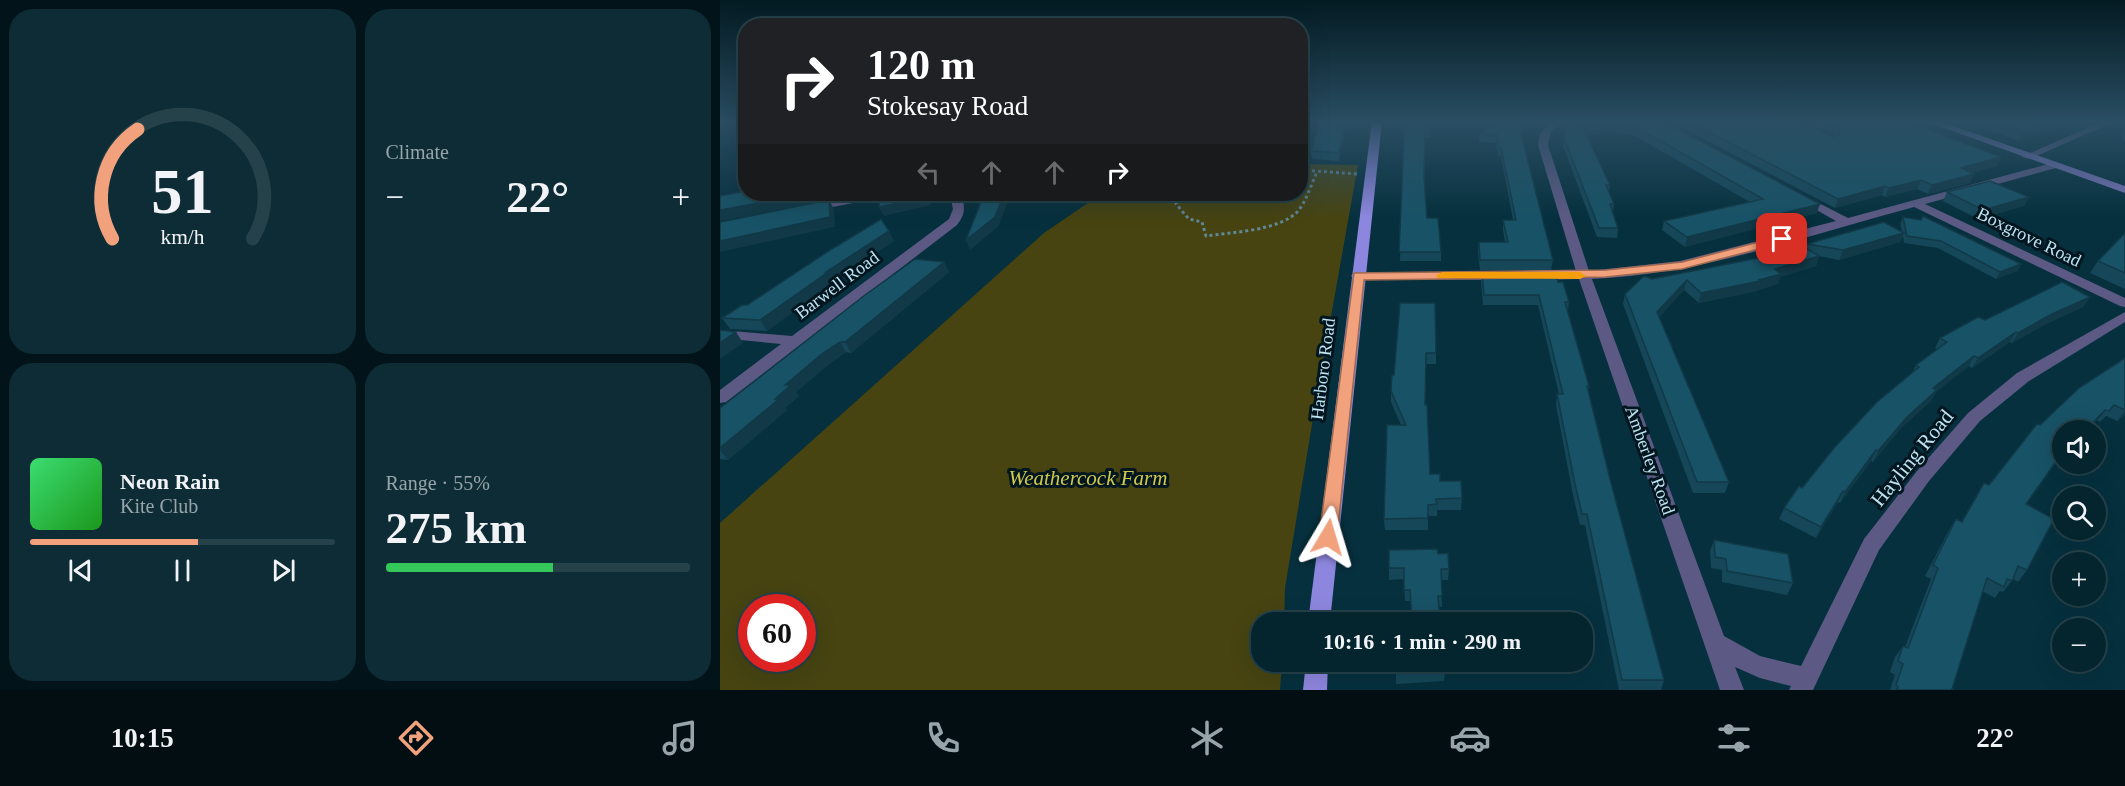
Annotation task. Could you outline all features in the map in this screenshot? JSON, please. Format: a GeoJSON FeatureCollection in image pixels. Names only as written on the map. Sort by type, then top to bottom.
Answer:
{"type":"FeatureCollection","features":[{"type":"Feature","properties":{"kind":"main road","name":"Harboro Road"},"geometry":{"type":"LineString","coordinates":[[1320,612],[1373,153]]}},
{"type":"Feature","properties":{"kind":"main road"},"geometry":{"type":"LineString","coordinates":[[2015,153],[2125,190]]}},
{"type":"Feature","properties":{"kind":"main road"},"geometry":{"type":"LineString","coordinates":[[1315,690],[1316,672]]}},
{"type":"Feature","properties":{"kind":"street","name":"Amberley Road"},"geometry":{"type":"LineString","coordinates":[[1546,153],[1584,276],[1717,644],[1731,690]]}},
{"type":"Feature","properties":{"kind":"street"},"geometry":{"type":"LineString","coordinates":[[2026,157],[2035,153]]}},
{"type":"Feature","properties":{"kind":"street"},"geometry":{"type":"LineString","coordinates":[[1358,276],[1584,276],[1649,270],[1691,263],[2052,166]]}},
{"type":"Feature","properties":{"kind":"street"},"geometry":{"type":"LineString","coordinates":[[1795,194],[1847,222]]}},
{"type":"Feature","properties":{"kind":"street"},"geometry":{"type":"LineString","coordinates":[[802,210],[835,201]]}},
{"type":"Feature","properties":{"kind":"street","name":"Barwell Road"},"geometry":{"type":"LineString","coordinates":[[720,398],[953,222],[959,214],[958,201]]}},
{"type":"Feature","properties":{"kind":"street","name":"Boxgrove Road"},"geometry":{"type":"LineString","coordinates":[[1917,204],[2125,303]]}},
{"type":"Feature","properties":{"kind":"street","name":"Hayling Road"},"geometry":{"type":"LineString","coordinates":[[1804,684],[1871,546],[1923,476],[1974,417],[2023,377],[2125,316]]}},
{"type":"Feature","properties":{"kind":"street"},"geometry":{"type":"LineString","coordinates":[[720,334],[794,341]]}},
{"type":"Feature","properties":{"kind":"street"},"geometry":{"type":"LineString","coordinates":[[1717,644],[1736,658],[1804,684]]}},
{"type":"Feature","properties":{"kind":"path"},"geometry":{"type":"LineString","coordinates":[[1308,171],[1371,174]]}},
{"type":"Feature","properties":{"kind":"path"},"geometry":{"type":"LineString","coordinates":[[1308,191],[1317,172]]}},
{"type":"Feature","properties":{"kind":"path"},"geometry":{"type":"LineString","coordinates":[[1177,201],[1176,204],[1189,219],[1202,222],[1206,236],[1264,226],[1292,216],[1303,201]]}},
{"type":"Feature","properties":{"kind":"green space","name":"Weathercock Farm"},"geometry":{"type":"Polygon","coordinates":[[[1308,164],[1358,165],[1315,406],[1285,588],[1284,612],[1251,612],[1251,672],[1281,672],[1280,690],[720,690],[720,523],[1044,233],[1091,201],[1308,201],[1308,164]]]}},
{"type":"Feature","properties":{"kind":"building"},"geometry":{"type":"Polygon","coordinates":[[[1403,153],[1425,153],[1427,218],[1438,218],[1441,252],[1399,252],[1403,153]]]}},
{"type":"Feature","properties":{"kind":"building"},"geometry":{"type":"Polygon","coordinates":[[[1502,153],[1526,153],[1553,260],[1480,260],[1479,242],[1508,242],[1503,220],[1516,220],[1502,153]]]}},
{"type":"Feature","properties":{"kind":"building"},"geometry":{"type":"Polygon","coordinates":[[[1570,153],[1595,153],[1610,185],[1606,185],[1614,204],[1610,204],[1618,228],[1599,228],[1570,153]]]}},
{"type":"Feature","properties":{"kind":"building"},"geometry":{"type":"Polygon","coordinates":[[[1682,153],[1723,153],[1820,204],[1687,237],[1664,221],[1763,199],[1682,153]]]}},
{"type":"Feature","properties":{"kind":"building"},"geometry":{"type":"Polygon","coordinates":[[[1750,153],[1991,153],[2001,157],[1961,168],[1974,174],[1932,185],[1921,180],[1889,188],[1885,186],[1838,199],[1750,153]]]}},
{"type":"Feature","properties":{"kind":"building"},"geometry":{"type":"Polygon","coordinates":[[[1990,181],[2029,197],[1983,210],[1947,192],[1990,181]]]}},
{"type":"Feature","properties":{"kind":"building"},"geometry":{"type":"Polygon","coordinates":[[[738,193],[738,201],[769,201],[720,210],[720,196],[738,193]]]}},
{"type":"Feature","properties":{"kind":"building"},"geometry":{"type":"Polygon","coordinates":[[[829,201],[830,217],[720,241],[720,222],[829,201]]]}},
{"type":"Feature","properties":{"kind":"building"},"geometry":{"type":"Polygon","coordinates":[[[879,201],[908,201],[879,207],[879,201]]]}},
{"type":"Feature","properties":{"kind":"building"},"geometry":{"type":"Polygon","coordinates":[[[981,201],[1001,201],[995,217],[966,240],[981,201]]]}},
{"type":"Feature","properties":{"kind":"building"},"geometry":{"type":"Polygon","coordinates":[[[1923,216],[2021,264],[2000,272],[1941,241],[1907,236],[1903,217],[1921,220],[1923,216]]]}},
{"type":"Feature","properties":{"kind":"building"},"geometry":{"type":"Polygon","coordinates":[[[881,219],[889,231],[826,272],[828,272],[760,320],[722,318],[742,305],[747,305],[881,219]]]}},
{"type":"Feature","properties":{"kind":"building"},"geometry":{"type":"Polygon","coordinates":[[[1884,222],[1904,233],[1843,250],[1807,244],[1884,222]]]}},
{"type":"Feature","properties":{"kind":"building"},"geometry":{"type":"Polygon","coordinates":[[[2125,233],[2125,273],[2098,261],[2125,233]]]}},
{"type":"Feature","properties":{"kind":"building"},"geometry":{"type":"Polygon","coordinates":[[[1801,245],[1819,256],[1775,269],[1781,274],[1760,281],[1701,293],[1687,280],[1657,312],[1729,482],[1697,482],[1625,294],[1644,276],[1652,279],[1763,257],[1801,245]]]}},
{"type":"Feature","properties":{"kind":"building"},"geometry":{"type":"Polygon","coordinates":[[[915,259],[944,262],[845,342],[840,342],[823,353],[785,385],[791,385],[775,399],[779,399],[720,448],[720,408],[915,259]]]}},
{"type":"Feature","properties":{"kind":"building"},"geometry":{"type":"Polygon","coordinates":[[[1482,272],[1556,272],[1558,282],[1563,282],[1569,302],[1565,302],[1589,386],[1587,386],[1610,479],[1664,680],[1622,680],[1587,514],[1582,514],[1575,484],[1557,394],[1563,394],[1539,295],[1484,295],[1482,272]]]}},
{"type":"Feature","properties":{"kind":"building"},"geometry":{"type":"Polygon","coordinates":[[[2062,282],[2090,297],[2016,332],[1978,358],[1974,356],[1933,388],[1937,390],[1907,417],[1878,451],[1876,450],[1845,492],[1843,491],[1821,527],[1784,508],[1799,486],[1802,488],[1834,448],[1877,402],[1919,367],[1916,365],[1947,342],[1940,338],[1978,317],[1985,320],[2062,282]]]}},
{"type":"Feature","properties":{"kind":"building"},"geometry":{"type":"Polygon","coordinates":[[[1400,303],[1435,303],[1436,353],[1426,353],[1425,405],[1427,405],[1430,474],[1440,474],[1440,481],[1461,481],[1462,498],[1436,499],[1437,504],[1428,505],[1428,518],[1384,519],[1387,425],[1406,425],[1391,391],[1400,303]]]}},
{"type":"Feature","properties":{"kind":"building"},"geometry":{"type":"Polygon","coordinates":[[[720,330],[736,332],[720,343],[720,330]]]}},
{"type":"Feature","properties":{"kind":"building"},"geometry":{"type":"Polygon","coordinates":[[[2125,358],[2125,410],[2114,405],[2096,420],[2052,420],[2052,467],[2026,504],[2052,518],[2052,523],[2027,570],[2018,566],[2012,581],[2007,579],[2004,587],[1987,578],[1952,689],[1954,690],[1897,690],[1896,685],[1903,664],[1898,661],[1903,646],[1908,648],[1938,568],[1933,565],[1956,519],[1962,522],[1984,483],[1989,485],[2037,424],[2040,425],[2079,388],[2125,358]]]}},
{"type":"Feature","properties":{"kind":"building"},"geometry":{"type":"Polygon","coordinates":[[[1714,540],[1788,554],[1793,583],[1727,571],[1726,559],[1715,557],[1714,540]]]}},
{"type":"Feature","properties":{"kind":"building"},"geometry":{"type":"Polygon","coordinates":[[[1437,549],[1438,554],[1448,553],[1449,569],[1441,569],[1442,596],[1438,596],[1439,612],[1411,612],[1410,590],[1404,590],[1404,568],[1389,568],[1389,550],[1437,549]]]}},
{"type":"Feature","properties":{"kind":"slow traffic"},"geometry":{"type":"LineString","coordinates":[[1442,276],[1580,276]]}},
{"type":"Feature","properties":{"kind":"route"},"geometry":{"type":"LineString","coordinates":[[1328,537],[1358,276],[1584,276],[1682,265],[1782,239]]}}]}
